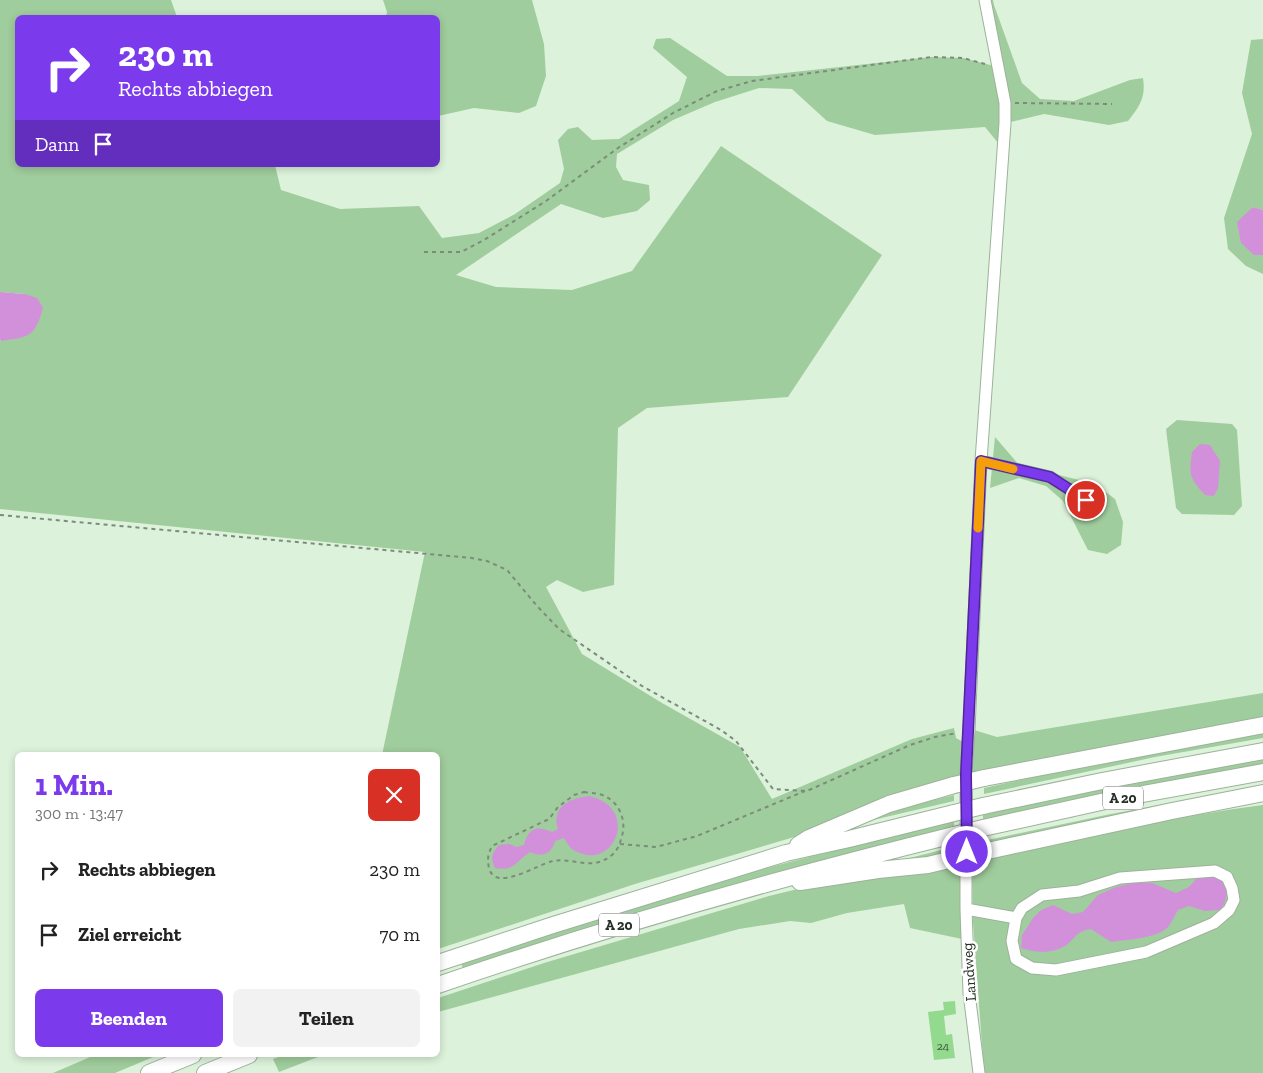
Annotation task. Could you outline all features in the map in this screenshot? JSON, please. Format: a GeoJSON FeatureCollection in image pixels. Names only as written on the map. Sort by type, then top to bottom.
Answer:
{"type":"FeatureCollection","features":[{"type":"Feature","properties":{"kind":"highway"},"geometry":{"type":"LineString","coordinates":[[786,853],[809,838],[882,807],[954,785],[1263,725]]}},
{"type":"Feature","properties":{"kind":"highway","name":"A 20"},"geometry":{"type":"LineString","coordinates":[[440,962],[562,922],[786,853],[1102,780],[1263,751]]}},
{"type":"Feature","properties":{"kind":"highway","name":"A 20"},"geometry":{"type":"LineString","coordinates":[[440,984],[583,936],[775,880],[983,828],[1110,800],[1263,772]]}},
{"type":"Feature","properties":{"kind":"highway"},"geometry":{"type":"LineString","coordinates":[[775,880],[805,883],[878,870],[928,865],[1172,810],[1263,793]]}},
{"type":"Feature","properties":{"kind":"highway"},"geometry":{"type":"LineString","coordinates":[[1238,798],[1263,799]]}},
{"type":"Feature","properties":{"kind":"highway"},"geometry":{"type":"LineString","coordinates":[[149,1073],[188,1057]]}},
{"type":"Feature","properties":{"kind":"highway"},"geometry":{"type":"LineString","coordinates":[[205,1073],[244,1057]]}},
{"type":"Feature","properties":{"kind":"street","name":"Landweg"},"geometry":{"type":"LineString","coordinates":[[979,1073],[970,993],[966,909],[966,774],[981,461],[1005,123],[1005,103],[985,0]]}},
{"type":"Feature","properties":{"kind":"street"},"geometry":{"type":"LineString","coordinates":[[981,461],[1050,477],[1086,500]]}},
{"type":"Feature","properties":{"kind":"street"},"geometry":{"type":"LineString","coordinates":[[1215,871],[1227,877],[1232,888],[1234,900],[1229,910],[1214,923],[1146,952],[1056,970],[1032,968],[1016,959],[1012,941],[1016,918],[1022,908],[1042,894],[1079,891],[1120,878],[1215,871]]}},
{"type":"Feature","properties":{"kind":"street"},"geometry":{"type":"LineString","coordinates":[[966,909],[1016,918]]}},
{"type":"Feature","properties":{"kind":"path"},"geometry":{"type":"LineString","coordinates":[[424,252],[461,252],[484,240],[546,201],[618,148],[673,113],[717,91],[752,82],[931,57],[962,58],[998,68]]}},
{"type":"Feature","properties":{"kind":"path"},"geometry":{"type":"LineString","coordinates":[[1005,103],[1112,104]]}},
{"type":"Feature","properties":{"kind":"path"},"geometry":{"type":"LineString","coordinates":[[0,515],[472,558],[487,561],[507,570],[537,606],[559,628],[642,686],[721,730],[736,741],[773,790],[807,791]]}},
{"type":"Feature","properties":{"kind":"path"},"geometry":{"type":"LineString","coordinates":[[620,844],[656,847],[698,836],[807,791],[910,745],[935,737],[969,730]]}},
{"type":"Feature","properties":{"kind":"path"},"geometry":{"type":"LineString","coordinates":[[584,792],[600,794],[614,803],[623,815],[624,832],[620,844],[613,855],[599,862],[583,864],[553,861],[505,879],[496,877],[490,871],[487,857],[492,846],[549,820],[558,807],[574,795],[584,792]]}},
{"type":"Feature","properties":{"kind":"green space"},"geometry":{"type":"Polygon","coordinates":[[[0,0],[171,0],[176,15],[15,15],[15,167],[275,167],[281,190],[340,209],[419,206],[442,238],[479,233],[515,214],[560,183],[564,169],[558,140],[568,129],[578,127],[592,140],[619,139],[679,101],[687,77],[653,48],[656,39],[670,38],[727,76],[757,76],[931,57],[963,58],[998,67],[985,0],[993,0],[1022,83],[1040,99],[1074,101],[1130,80],[1143,78],[1143,96],[1136,111],[1128,121],[1109,125],[1044,114],[1006,123],[1003,149],[985,127],[875,135],[827,121],[792,89],[759,88],[715,102],[673,120],[617,154],[616,167],[623,180],[649,185],[650,200],[637,211],[603,218],[561,204],[456,275],[496,287],[572,290],[632,271],[721,146],[882,255],[788,397],[647,408],[618,428],[614,585],[583,592],[557,580],[546,587],[582,654],[662,703],[740,747],[772,799],[912,739],[954,728],[956,738],[963,742],[963,777],[801,835],[635,884],[440,948],[440,752],[383,752],[425,552],[0,509],[0,339],[1,341],[25,294],[0,292],[0,0]]]}},
{"type":"Feature","properties":{"kind":"green space"},"geometry":{"type":"Polygon","coordinates":[[[383,0],[532,0],[544,44],[546,76],[536,106],[519,113],[474,108],[440,116],[440,15],[386,15],[383,0]]]}},
{"type":"Feature","properties":{"kind":"green space"},"geometry":{"type":"Polygon","coordinates":[[[1263,39],[1263,210],[1252,207],[1254,255],[1263,255],[1263,274],[1246,266],[1228,249],[1224,218],[1252,134],[1242,93],[1251,40],[1263,39]]]}},
{"type":"Feature","properties":{"kind":"green space"},"geometry":{"type":"Polygon","coordinates":[[[1177,420],[1232,424],[1237,430],[1242,506],[1234,515],[1182,514],[1176,508],[1166,429],[1177,420]]]}},
{"type":"Feature","properties":{"kind":"green space"},"geometry":{"type":"Polygon","coordinates":[[[995,437],[1019,465],[1095,484],[1115,499],[1123,522],[1121,545],[1107,554],[1088,550],[1063,501],[1046,486],[1019,478],[990,488],[995,437]]]}},
{"type":"Feature","properties":{"kind":"green space"},"geometry":{"type":"Polygon","coordinates":[[[1263,693],[1263,721],[972,775],[974,730],[997,737],[1263,693]]]}},
{"type":"Feature","properties":{"kind":"green space"},"geometry":{"type":"Polygon","coordinates":[[[1263,732],[1263,738],[1155,757],[984,794],[984,788],[1047,774],[1263,732]]]}},
{"type":"Feature","properties":{"kind":"green space"},"geometry":{"type":"Polygon","coordinates":[[[1263,758],[1263,766],[983,821],[983,813],[1263,758]]]}},
{"type":"Feature","properties":{"kind":"green space"},"geometry":{"type":"Polygon","coordinates":[[[1263,785],[983,846],[983,841],[1263,785]]]}},
{"type":"Feature","properties":{"kind":"green space"},"geometry":{"type":"Polygon","coordinates":[[[954,795],[954,801],[873,820],[907,807],[954,795]]]}},
{"type":"Feature","properties":{"kind":"green space"},"geometry":{"type":"Polygon","coordinates":[[[1263,805],[1263,1073],[984,1073],[973,922],[972,865],[983,862],[983,859],[1123,829],[1263,805]]]}},
{"type":"Feature","properties":{"kind":"green space"},"geometry":{"type":"Polygon","coordinates":[[[954,820],[954,828],[463,970],[461,962],[656,899],[774,866],[954,820]]]}},
{"type":"Feature","properties":{"kind":"green space"},"geometry":{"type":"Polygon","coordinates":[[[953,847],[953,853],[894,862],[953,847]]]}},
{"type":"Feature","properties":{"kind":"green space"},"geometry":{"type":"Polygon","coordinates":[[[953,866],[953,869],[963,867],[962,939],[910,928],[904,904],[847,913],[811,923],[790,921],[739,929],[440,1011],[440,997],[544,963],[769,896],[810,886],[901,876],[953,866]]]}},
{"type":"Feature","properties":{"kind":"green space"},"geometry":{"type":"Polygon","coordinates":[[[90,1057],[153,1057],[115,1073],[53,1073],[90,1057]]]}},
{"type":"Feature","properties":{"kind":"green space"},"geometry":{"type":"Polygon","coordinates":[[[278,1057],[318,1057],[279,1072],[273,1059],[278,1057]]]}},
{"type":"Feature","properties":{"kind":"shaded area"},"geometry":{"type":"Polygon","coordinates":[[[1253,207],[1263,210],[1263,255],[1254,255],[1241,243],[1237,222],[1253,207]]]}},
{"type":"Feature","properties":{"kind":"shaded area"},"geometry":{"type":"Polygon","coordinates":[[[0,292],[25,294],[37,298],[43,308],[37,325],[30,334],[1,341],[0,292]]]}},
{"type":"Feature","properties":{"kind":"shaded area"},"geometry":{"type":"Polygon","coordinates":[[[1200,444],[1210,445],[1220,461],[1218,488],[1214,496],[1205,495],[1191,476],[1192,452],[1200,444]]]}},
{"type":"Feature","properties":{"kind":"shaded area"},"geometry":{"type":"Polygon","coordinates":[[[589,796],[604,802],[614,812],[618,823],[617,834],[612,844],[604,852],[593,855],[580,853],[571,848],[564,838],[555,841],[552,849],[546,854],[539,855],[530,852],[511,867],[495,868],[492,856],[499,845],[509,844],[517,847],[524,845],[528,835],[534,830],[542,829],[552,832],[558,829],[557,815],[560,809],[575,799],[589,796]]]}},
{"type":"Feature","properties":{"kind":"shaded area"},"geometry":{"type":"Polygon","coordinates":[[[1214,875],[1220,878],[1227,890],[1226,899],[1221,910],[1205,911],[1189,906],[1178,910],[1168,927],[1163,931],[1141,938],[1111,942],[1091,929],[1081,932],[1060,949],[1038,952],[1021,948],[1022,935],[1033,918],[1041,910],[1053,905],[1072,914],[1083,912],[1098,895],[1116,887],[1133,883],[1152,883],[1176,893],[1189,887],[1199,876],[1214,875]]]}},
{"type":"Feature","properties":{"kind":"building"},"geometry":{"type":"Polygon","coordinates":[[[955,1001],[956,1014],[944,1016],[946,1035],[952,1034],[955,1058],[934,1060],[928,1012],[944,1010],[943,1002],[955,1001]]]}},
{"type":"Feature","properties":{"kind":"slow traffic"},"geometry":{"type":"LineString","coordinates":[[978,528],[981,461],[1013,469]]}},
{"type":"Feature","properties":{"kind":"route"},"geometry":{"type":"LineString","coordinates":[[967,852],[966,774],[981,461],[1050,477],[1086,500]]}}]}
